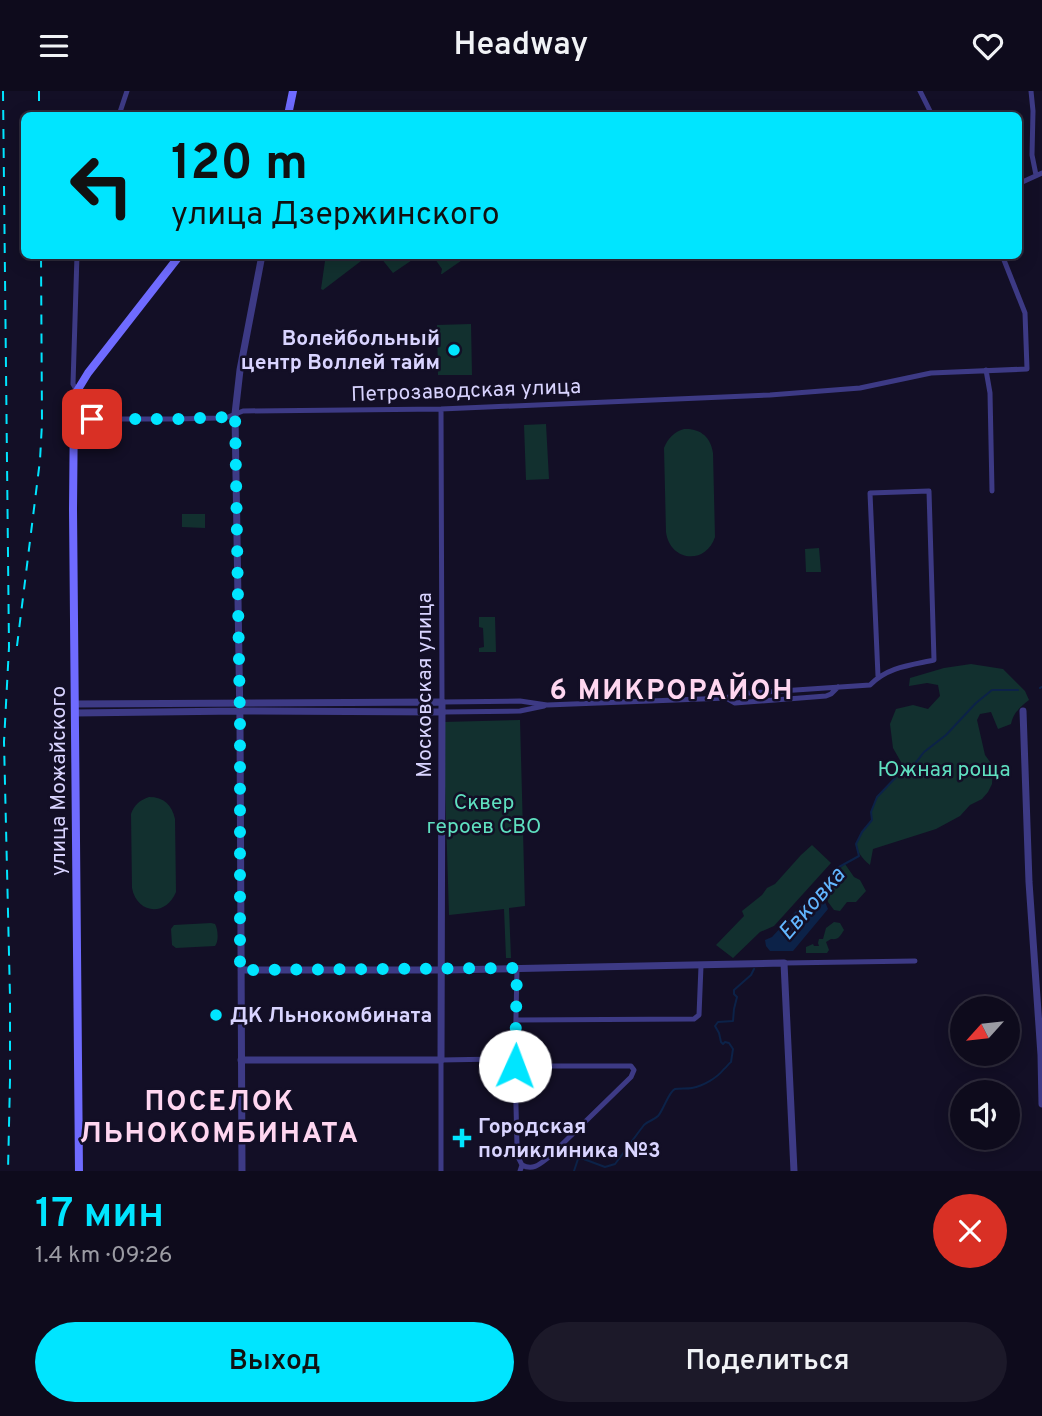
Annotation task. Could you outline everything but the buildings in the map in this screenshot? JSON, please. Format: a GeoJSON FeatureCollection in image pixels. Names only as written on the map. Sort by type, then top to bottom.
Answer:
{"type":"FeatureCollection","features":[{"type":"Feature","properties":{"kind":"main road"},"geometry":{"type":"LineString","coordinates":[[289,112],[293,91]]}},
{"type":"Feature","properties":{"kind":"main road"},"geometry":{"type":"LineString","coordinates":[[77,391],[177,259]]}},
{"type":"Feature","properties":{"kind":"main road","name":"улица Можайского"},"geometry":{"type":"LineString","coordinates":[[77,391],[74,402],[73,509],[79,1171]]}},
{"type":"Feature","properties":{"kind":"street"},"geometry":{"type":"LineString","coordinates":[[120,112],[127,91]]}},
{"type":"Feature","properties":{"kind":"street"},"geometry":{"type":"LineString","coordinates":[[920,91],[930,112]]}},
{"type":"Feature","properties":{"kind":"street"},"geometry":{"type":"LineString","coordinates":[[1022,182],[1039,174],[1032,155],[1031,91]]}},
{"type":"Feature","properties":{"kind":"street"},"geometry":{"type":"LineString","coordinates":[[77,259],[73,384],[77,391]]}},
{"type":"Feature","properties":{"kind":"street"},"geometry":{"type":"LineString","coordinates":[[242,1171],[235,414],[240,370],[261,259]]}},
{"type":"Feature","properties":{"kind":"street","name":"Петрозаводская улица"},"geometry":{"type":"LineString","coordinates":[[74,419],[177,419],[228,417],[243,411],[441,409],[770,395],[860,388],[931,373],[1027,369],[1026,313],[1004,259]]}},
{"type":"Feature","properties":{"kind":"street"},"geometry":{"type":"LineString","coordinates":[[986,370],[992,491]]}},
{"type":"Feature","properties":{"kind":"street","name":"Московская улица"},"geometry":{"type":"LineString","coordinates":[[441,409],[441,1171]]}},
{"type":"Feature","properties":{"kind":"street"},"geometry":{"type":"LineString","coordinates":[[239,707],[520,711],[547,705],[727,698],[734,694],[870,685],[891,670],[934,660],[929,491],[870,493],[878,677]]}},
{"type":"Feature","properties":{"kind":"street"},"geometry":{"type":"LineString","coordinates":[[520,701],[520,711]]}},
{"type":"Feature","properties":{"kind":"street"},"geometry":{"type":"LineString","coordinates":[[75,708],[520,701],[547,705]]}},
{"type":"Feature","properties":{"kind":"street"},"geometry":{"type":"LineString","coordinates":[[1023,711],[1029,882],[1038,952],[1042,1104]]}},
{"type":"Feature","properties":{"kind":"street"},"geometry":{"type":"LineString","coordinates":[[240,970],[441,970],[915,961]]}},
{"type":"Feature","properties":{"kind":"street"},"geometry":{"type":"LineString","coordinates":[[784,963],[794,1171]]}},
{"type":"Feature","properties":{"kind":"street"},"geometry":{"type":"LineString","coordinates":[[517,1020],[694,1019],[699,1015],[701,966]]}},
{"type":"Feature","properties":{"kind":"street"},"geometry":{"type":"LineString","coordinates":[[515,1066],[631,1066],[634,1070],[631,1077],[549,1157],[534,1167],[521,1168],[517,1151],[515,1066],[517,968]]}},
{"type":"Feature","properties":{"kind":"street"},"geometry":{"type":"LineString","coordinates":[[241,1061],[498,1059]]}},
{"type":"Feature","properties":{"kind":"green space"},"geometry":{"type":"Polygon","coordinates":[[[352,259],[364,259],[323,290],[325,261],[352,259]]]}},
{"type":"Feature","properties":{"kind":"green space"},"geometry":{"type":"Polygon","coordinates":[[[382,259],[414,259],[393,273],[382,259]]]}},
{"type":"Feature","properties":{"kind":"green space"},"geometry":{"type":"Polygon","coordinates":[[[435,259],[464,259],[441,274],[442,269],[435,259]]]}},
{"type":"Feature","properties":{"kind":"green space","name":"Волейбольный центр Воллей тайм"},"geometry":{"type":"Polygon","coordinates":[[[471,324],[472,375],[438,375],[437,325],[471,324]]]}},
{"type":"Feature","properties":{"kind":"green space"},"geometry":{"type":"Polygon","coordinates":[[[546,424],[549,479],[526,480],[524,425],[546,424]]]}},
{"type":"Feature","properties":{"kind":"green space"},"geometry":{"type":"Polygon","coordinates":[[[684,429],[695,430],[704,435],[710,442],[713,453],[715,537],[710,546],[697,556],[681,554],[674,549],[666,532],[664,448],[672,436],[684,429]]]}},
{"type":"Feature","properties":{"kind":"green space"},"geometry":{"type":"Polygon","coordinates":[[[182,514],[205,514],[205,528],[182,527],[182,514]]]}},
{"type":"Feature","properties":{"kind":"green space"},"geometry":{"type":"Polygon","coordinates":[[[819,548],[821,572],[806,572],[805,549],[819,548]]]}},
{"type":"Feature","properties":{"kind":"green space"},"geometry":{"type":"Polygon","coordinates":[[[479,617],[495,617],[496,652],[479,652],[479,648],[484,647],[483,628],[479,627],[479,617]]]}},
{"type":"Feature","properties":{"kind":"green space","name":"Южная роща"},"geometry":{"type":"Polygon","coordinates":[[[971,664],[1003,669],[1025,691],[1029,700],[1015,713],[1011,724],[998,729],[991,712],[980,714],[977,720],[985,755],[993,766],[992,784],[988,792],[960,816],[936,829],[873,849],[870,865],[859,853],[857,842],[872,820],[871,812],[877,797],[900,773],[901,762],[893,748],[890,724],[896,709],[913,705],[928,709],[940,696],[938,685],[927,683],[909,686],[910,678],[944,668],[971,664]]]}},
{"type":"Feature","properties":{"kind":"green space","name":"Сквер героев СВО"},"geometry":{"type":"Polygon","coordinates":[[[520,720],[525,906],[509,908],[511,958],[506,958],[504,909],[449,915],[443,722],[520,720]]]}},
{"type":"Feature","properties":{"kind":"green space"},"geometry":{"type":"Polygon","coordinates":[[[149,797],[159,798],[166,803],[175,819],[176,892],[166,906],[159,909],[145,907],[135,897],[132,888],[131,814],[138,803],[149,797]]]}},
{"type":"Feature","properties":{"kind":"green space"},"geometry":{"type":"Polygon","coordinates":[[[812,845],[831,863],[774,926],[760,932],[733,958],[716,945],[744,916],[742,911],[775,884],[812,845]]]}},
{"type":"Feature","properties":{"kind":"green space"},"geometry":{"type":"Polygon","coordinates":[[[845,864],[866,891],[856,902],[847,902],[840,911],[834,910],[828,902],[826,891],[829,883],[835,880],[840,868],[845,864]]]}},
{"type":"Feature","properties":{"kind":"green space"},"geometry":{"type":"Polygon","coordinates":[[[834,922],[840,923],[844,930],[838,938],[826,942],[829,950],[827,953],[806,953],[806,947],[813,944],[819,946],[819,939],[823,939],[826,928],[834,922]]]}},
{"type":"Feature","properties":{"kind":"green space"},"geometry":{"type":"Polygon","coordinates":[[[215,924],[217,932],[215,946],[176,948],[172,945],[171,929],[174,925],[215,924]]]}},
{"type":"Feature","properties":{"kind":"water"},"geometry":{"type":"Polygon","coordinates":[[[826,886],[822,895],[828,909],[793,951],[770,951],[765,940],[772,937],[809,897],[826,886]]]}},
{"type":"Feature","properties":{"kind":"waterway","name":"Евковка"},"geometry":{"type":"LineString","coordinates":[[826,886],[839,867],[859,856],[856,844],[872,820],[871,812],[877,797],[900,773],[914,765],[924,752],[946,735],[992,690],[1018,690]]}},
{"type":"Feature","properties":{"kind":"waterway","name":"Евковка"},"geometry":{"type":"LineString","coordinates":[[574,1171],[578,1159],[581,1158],[605,1167],[615,1164],[644,1125],[658,1116],[673,1091],[705,1083],[731,1062],[733,1049],[729,1043],[721,1042],[715,1026],[718,1022],[733,1021],[737,997],[734,990],[754,969]]}},
{"type":"Feature","properties":{"kind":"railway"},"geometry":{"type":"LineString","coordinates":[[3,91],[9,647],[4,742],[10,997],[8,1171]]}},
{"type":"Feature","properties":{"kind":"railway"},"geometry":{"type":"LineString","coordinates":[[39,91],[39,112]]}},
{"type":"Feature","properties":{"kind":"railway"},"geometry":{"type":"LineString","coordinates":[[17,646],[40,460],[41,259]]}},
{"type":"Feature","properties":{"kind":"place","name":"Волейбольный центр Воллей тайм"},"geometry":{"type":"Point","coordinates":[454,350]}},
{"type":"Feature","properties":{"kind":"place","name":"ДК Льнокомбината"},"geometry":{"type":"Point","coordinates":[216,1015]}},
{"type":"Feature","properties":{"kind":"place","name":"Городская поликлиника №3"},"geometry":{"type":"Point","coordinates":[462,1138]}},
{"type":"Feature","properties":{"kind":"district","name":"6 МИКРОРАЙОН"},"geometry":{"type":"Point","coordinates":[672,689]}},
{"type":"Feature","properties":{"kind":"district","name":"ПОСЕЛОК ЛЬНОКОМБИНАТА"},"geometry":{"type":"Point","coordinates":[220,1116]}},
{"type":"Feature","properties":{"kind":"route"},"geometry":{"type":"LineString","coordinates":[[92,419],[177,419],[228,417],[235,414],[240,722],[240,970],[517,968],[515,1066]]}}]}
